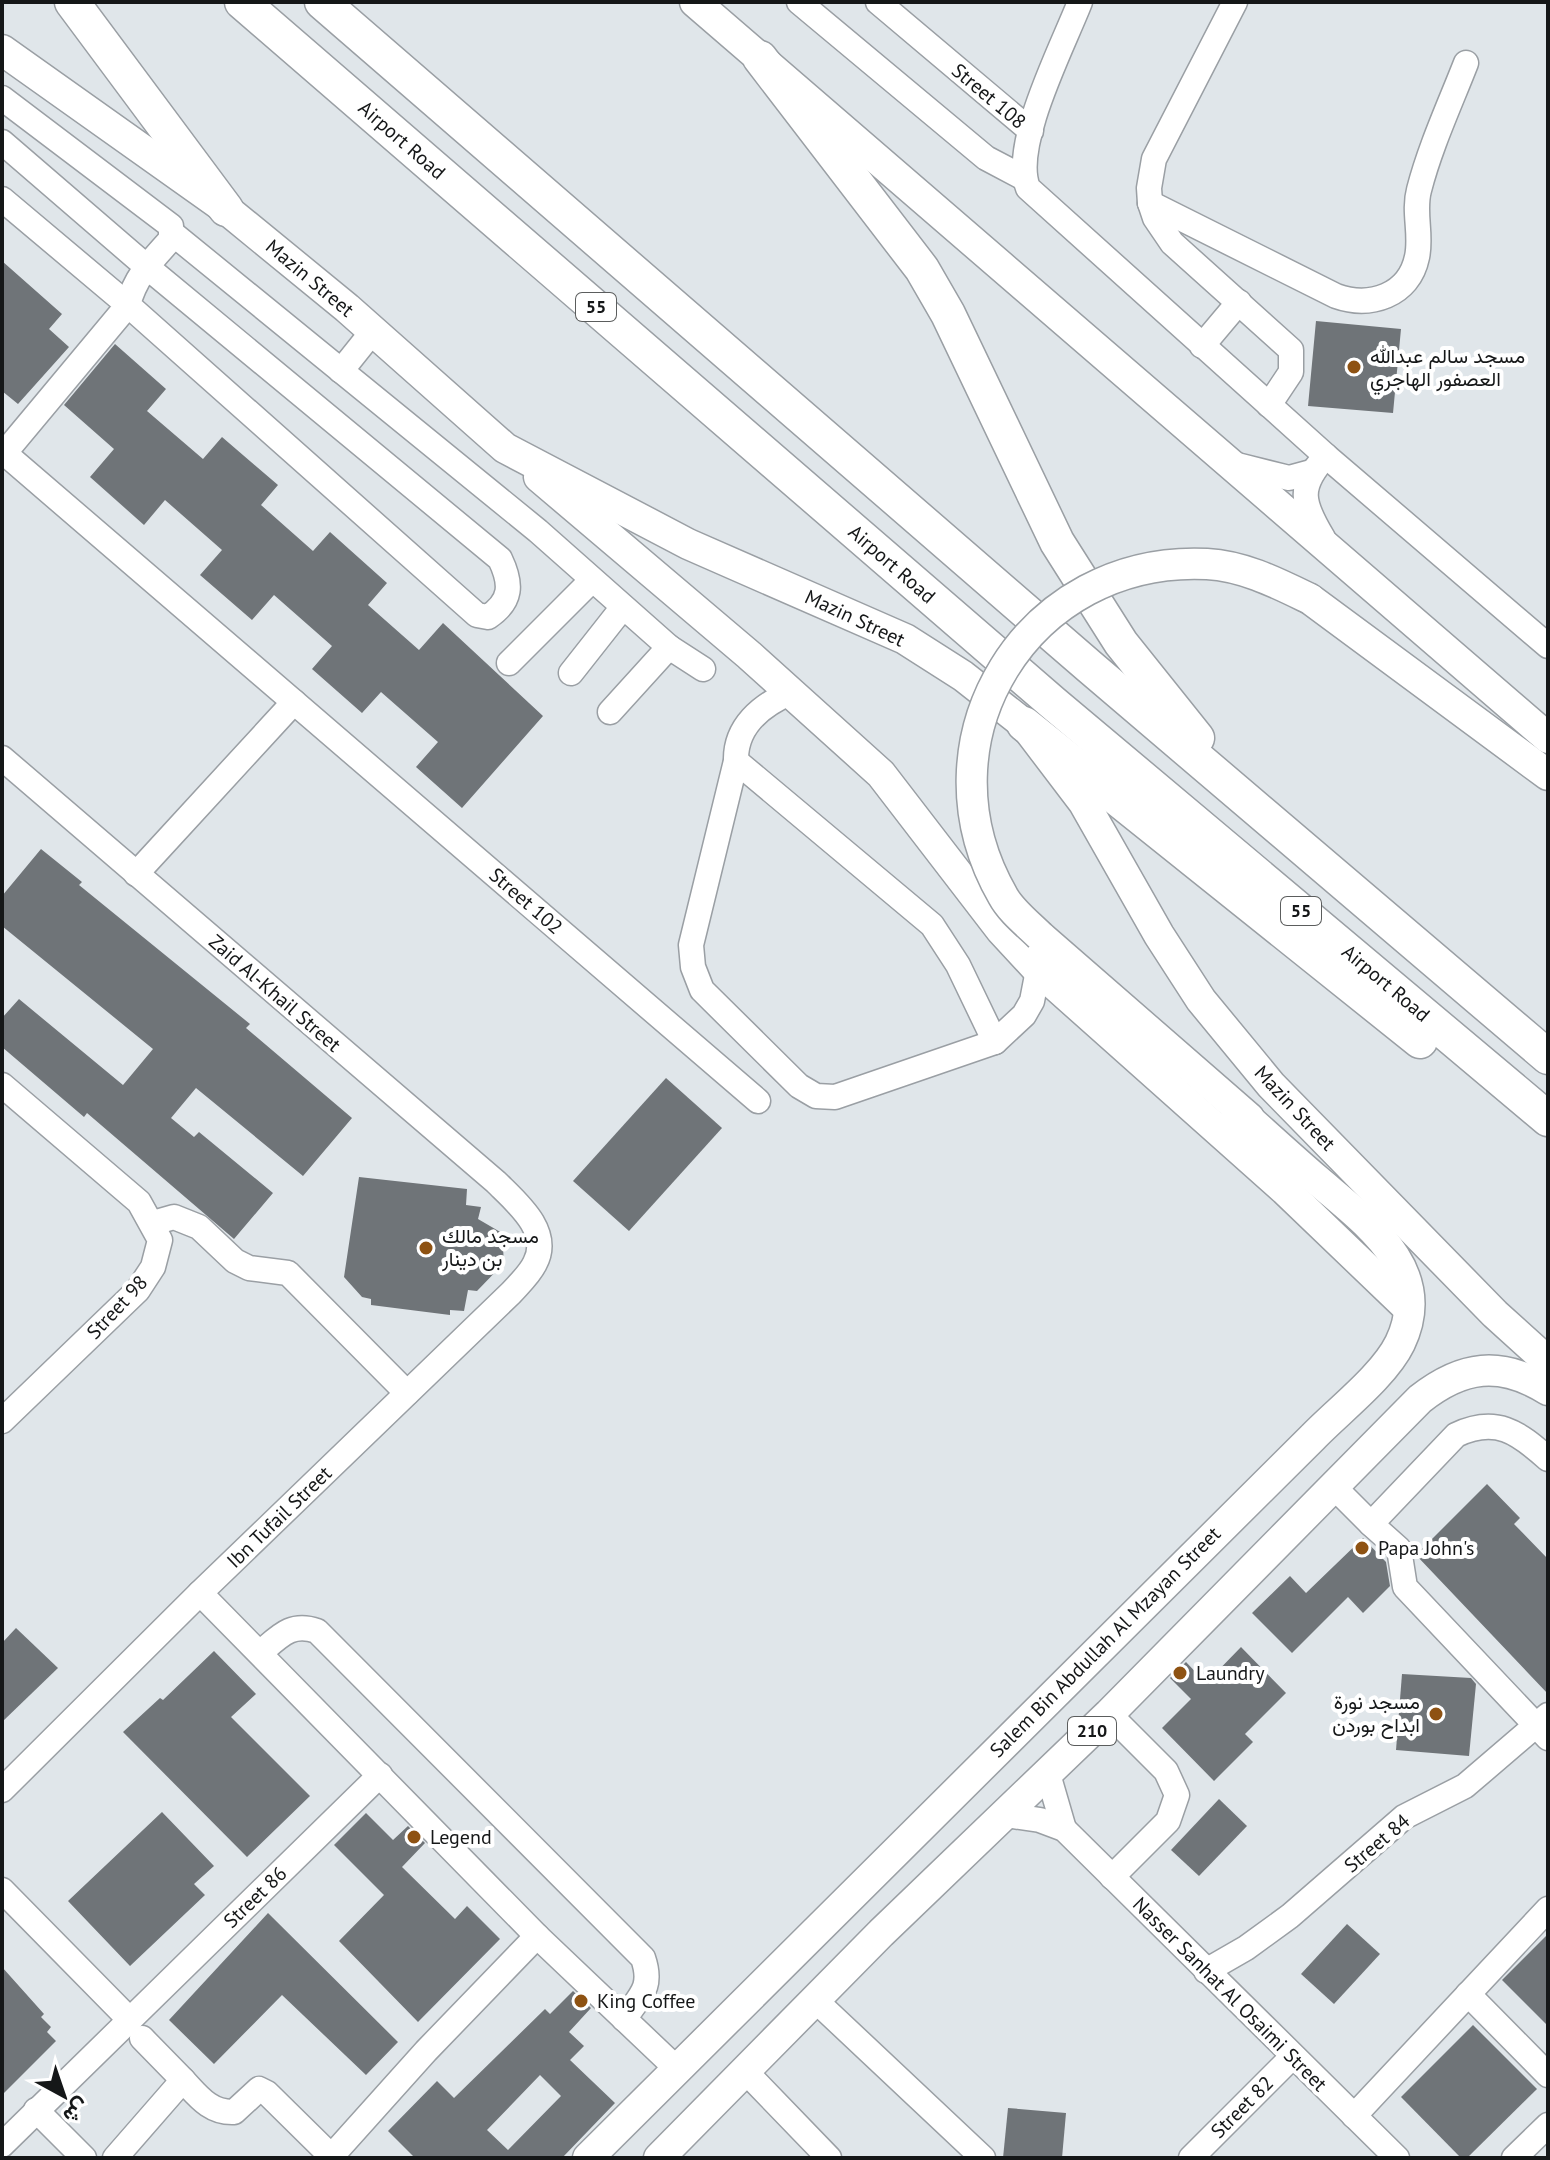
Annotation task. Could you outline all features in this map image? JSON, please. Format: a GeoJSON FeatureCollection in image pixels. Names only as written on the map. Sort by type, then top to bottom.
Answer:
{"type":"FeatureCollection","features":[{"type":"Feature","properties":{"kind":"highway"},"geometry":{"type":"LineString","coordinates":[[72,2],[226,209]]}},
{"type":"Feature","properties":{"kind":"highway","name":"Airport Road"},"geometry":{"type":"LineString","coordinates":[[242,2],[1053,703],[1548,1121]]}},
{"type":"Feature","properties":{"kind":"highway","name":"55"},"geometry":{"type":"LineString","coordinates":[[322,2],[1548,1057]]}},
{"type":"Feature","properties":{"kind":"highway"},"geometry":{"type":"LineString","coordinates":[[760,58],[922,269],[955,328],[1057,542],[1121,643],[1244,798]]}},
{"type":"Feature","properties":{"kind":"highway"},"geometry":{"type":"LineString","coordinates":[[1024,724],[1492,1099],[1514,1112],[1548,1121]]}},
{"type":"Feature","properties":{"kind":"main road"},"geometry":{"type":"LineString","coordinates":[[695,2],[1548,738]]}},
{"type":"Feature","properties":{"kind":"main road","name":"Mazin Street"},"geometry":{"type":"LineString","coordinates":[[2,50],[226,209],[373,331],[505,448],[688,544],[905,639],[963,676],[1024,724],[1084,803],[1159,935],[1201,1000],[1271,1085],[1495,1314],[1548,1362]]}},
{"type":"Feature","properties":{"kind":"main road"},"geometry":{"type":"LineString","coordinates":[[505,448],[792,692],[881,774],[1001,930],[1038,970],[1296,1200],[1408,1308]]}},
{"type":"Feature","properties":{"kind":"main road"},"geometry":{"type":"LineString","coordinates":[[1495,1314],[1235,1107],[1040,936],[1004,899],[981,850],[970,798],[973,743],[989,692],[1018,646],[1056,608],[1103,581],[1155,566],[1209,564],[1248,572],[1310,599],[1548,775]]}},
{"type":"Feature","properties":{"kind":"main road","name":"Salem Bin Abdullah Al Mzayan Street"},"geometry":{"type":"LineString","coordinates":[[588,2158],[852,1892],[1313,1437],[1390,1359],[1400,1343],[1408,1308],[1405,1276],[1383,1238],[1235,1107]]}},
{"type":"Feature","properties":{"kind":"main road","name":"210"},"geometry":{"type":"LineString","coordinates":[[659,2158],[881,1933],[1109,1714],[1420,1399],[1447,1378],[1478,1369],[1512,1375],[1548,1390]]}},
{"type":"Feature","properties":{"kind":"main road"},"geometry":{"type":"LineString","coordinates":[[1313,1437],[1324,1432],[1345,1439],[1352,1449],[1341,1479]]}},
{"type":"Feature","properties":{"kind":"main road"},"geometry":{"type":"LineString","coordinates":[[852,1892],[867,1894],[878,1904],[884,1918],[881,1933]]}},
{"type":"Feature","properties":{"kind":"street"},"geometry":{"type":"LineString","coordinates":[[799,2],[986,158],[1024,178],[1035,198],[1269,405],[1318,464],[1548,646]]}},
{"type":"Feature","properties":{"kind":"street","name":"Street 108"},"geometry":{"type":"LineString","coordinates":[[878,2],[1031,131],[1080,2]]}},
{"type":"Feature","properties":{"kind":"street"},"geometry":{"type":"LineString","coordinates":[[1235,2],[1154,159],[1150,203],[1155,218],[1172,243],[1286,343],[1293,357],[1291,372],[1269,405]]}},
{"type":"Feature","properties":{"kind":"street"},"geometry":{"type":"LineString","coordinates":[[1150,203],[1336,296],[1350,301],[1381,299],[1406,282],[1414,269],[1418,254],[1418,193],[1466,63]]}},
{"type":"Feature","properties":{"kind":"street"},"geometry":{"type":"LineString","coordinates":[[2,98],[166,222],[172,233],[538,531],[669,647],[703,669]]}},
{"type":"Feature","properties":{"kind":"street"},"geometry":{"type":"LineString","coordinates":[[1024,178],[1031,131]]}},
{"type":"Feature","properties":{"kind":"street"},"geometry":{"type":"LineString","coordinates":[[2,142],[147,267],[500,559],[510,579],[508,597],[501,609],[488,617],[477,615],[128,305],[2,199]]}},
{"type":"Feature","properties":{"kind":"street"},"geometry":{"type":"LineString","coordinates":[[3,453],[128,305],[134,282],[171,239],[172,233]]}},
{"type":"Feature","properties":{"kind":"street"},"geometry":{"type":"LineString","coordinates":[[1202,346],[1239,302]]}},
{"type":"Feature","properties":{"kind":"street"},"geometry":{"type":"LineString","coordinates":[[341,371],[373,331]]}},
{"type":"Feature","properties":{"kind":"street","name":"Street 102"},"geometry":{"type":"LineString","coordinates":[[3,453],[758,1101]]}},
{"type":"Feature","properties":{"kind":"street"},"geometry":{"type":"LineString","coordinates":[[1232,464],[1289,478],[1318,464]]}},
{"type":"Feature","properties":{"kind":"street"},"geometry":{"type":"LineString","coordinates":[[1318,464],[1306,482],[1306,504],[1330,549]]}},
{"type":"Feature","properties":{"kind":"street"},"geometry":{"type":"LineString","coordinates":[[509,663],[591,581]]}},
{"type":"Feature","properties":{"kind":"street"},"geometry":{"type":"LineString","coordinates":[[571,673],[623,607]]}},
{"type":"Feature","properties":{"kind":"street"},"geometry":{"type":"LineString","coordinates":[[610,712],[669,647]]}},
{"type":"Feature","properties":{"kind":"street"},"geometry":{"type":"LineString","coordinates":[[792,692],[769,703],[750,721],[735,744],[736,761],[693,934],[693,967],[702,990],[799,1086],[816,1096],[835,1097],[995,1042],[1024,1015],[1032,1001],[1038,970]]}},
{"type":"Feature","properties":{"kind":"street"},"geometry":{"type":"LineString","coordinates":[[136,874],[294,702]]}},
{"type":"Feature","properties":{"kind":"street","name":"Zaid Al-Khail Street"},"geometry":{"type":"LineString","coordinates":[[2,758],[496,1182],[524,1210],[539,1236]]}},
{"type":"Feature","properties":{"kind":"street"},"geometry":{"type":"LineString","coordinates":[[736,761],[932,925],[958,965],[995,1042]]}},
{"type":"Feature","properties":{"kind":"street"},"geometry":{"type":"LineString","coordinates":[[2,1085],[139,1202],[153,1223],[174,1217],[199,1227],[235,1261],[249,1268],[288,1273],[407,1393]]}},
{"type":"Feature","properties":{"kind":"street","name":"Street 98"},"geometry":{"type":"LineString","coordinates":[[2,1421],[138,1290],[153,1267],[160,1240],[153,1223]]}},
{"type":"Feature","properties":{"kind":"street","name":"Ibn Tufail Street"},"geometry":{"type":"LineString","coordinates":[[2,1790],[200,1593],[511,1293],[537,1262],[539,1236]]}},
{"type":"Feature","properties":{"kind":"street"},"geometry":{"type":"LineString","coordinates":[[1371,1524],[1456,1435],[1474,1426],[1501,1426],[1529,1442],[1548,1459]]}},
{"type":"Feature","properties":{"kind":"street"},"geometry":{"type":"LineString","coordinates":[[1341,1479],[1371,1524],[1399,1549],[1405,1587],[1544,1726]]}},
{"type":"Feature","properties":{"kind":"street"},"geometry":{"type":"LineString","coordinates":[[200,1593],[537,1936],[677,2069]]}},
{"type":"Feature","properties":{"kind":"street"},"geometry":{"type":"LineString","coordinates":[[260,1653],[289,1628],[302,1626],[317,1631],[632,1946],[643,1958],[649,1976],[645,1990],[624,2019]]}},
{"type":"Feature","properties":{"kind":"street"},"geometry":{"type":"LineString","coordinates":[[1109,1714],[1172,1778],[1177,1795],[1168,1821],[1112,1877]]}},
{"type":"Feature","properties":{"kind":"street","name":"Street 84"},"geometry":{"type":"LineString","coordinates":[[1206,1971],[1246,1948],[1290,1916],[1404,1817],[1465,1786],[1544,1726]]}},
{"type":"Feature","properties":{"kind":"street","name":"Nasser Sanhat Al Osaimi Street"},"geometry":{"type":"LineString","coordinates":[[1048,1774],[1064,1829]]}},
{"type":"Feature","properties":{"kind":"street","name":"Street 86"},"geometry":{"type":"LineString","coordinates":[[2,2145],[36,2110],[136,2029],[380,1775]]}},
{"type":"Feature","properties":{"kind":"street","name":"Nasser Sanhat Al Osaimi Street"},"geometry":{"type":"LineString","coordinates":[[1006,1815],[1040,1820],[1064,1829],[1397,2158]]}},
{"type":"Feature","properties":{"kind":"street"},"geometry":{"type":"LineString","coordinates":[[2,1890],[208,2106],[234,2112],[259,2089],[341,2154],[537,1936]]}},
{"type":"Feature","properties":{"kind":"street"},"geometry":{"type":"LineString","coordinates":[[1354,2116],[1548,1909]]}},
{"type":"Feature","properties":{"kind":"street"},"geometry":{"type":"LineString","coordinates":[[1468,1994],[1548,2075]]}},
{"type":"Feature","properties":{"kind":"street"},"geometry":{"type":"LineString","coordinates":[[815,2000],[983,2158]]}},
{"type":"Feature","properties":{"kind":"street","name":"Street 82"},"geometry":{"type":"LineString","coordinates":[[1191,2158],[1293,2056]]}},
{"type":"Feature","properties":{"kind":"street"},"geometry":{"type":"LineString","coordinates":[[745,2071],[829,2158]]}},
{"type":"Feature","properties":{"kind":"street"},"geometry":{"type":"LineString","coordinates":[[115,2158],[183,2080]]}},
{"type":"Feature","properties":{"kind":"street"},"geometry":{"type":"LineString","coordinates":[[36,2110],[84,2158]]}},
{"type":"Feature","properties":{"kind":"street"},"geometry":{"type":"LineString","coordinates":[[1514,2158],[1548,2125]]}},
{"type":"Feature","properties":{"kind":"building"},"geometry":{"type":"Polygon","coordinates":[[[2,261],[62,314],[49,329],[69,347],[18,404],[2,391],[2,261]]]}},
{"type":"Feature","properties":{"kind":"building","name":"مسجد سالم عبدالله العصفور الهاجري"},"geometry":{"type":"Polygon","coordinates":[[[1316,321],[1401,329],[1393,413],[1308,406],[1316,321]]]}},
{"type":"Feature","properties":{"kind":"building"},"geometry":{"type":"Polygon","coordinates":[[[115,344],[166,389],[147,411],[203,459],[222,437],[278,485],[261,505],[313,551],[330,532],[387,583],[368,605],[419,650],[443,623],[543,716],[462,808],[416,767],[438,742],[381,692],[362,713],[312,669],[332,646],[274,595],[252,620],[200,575],[222,550],[165,500],[144,525],[90,477],[114,449],[64,405],[115,344]]]}},
{"type":"Feature","properties":{"kind":"building"},"geometry":{"type":"Polygon","coordinates":[[[41,849],[82,882],[79,885],[250,1024],[246,1028],[352,1118],[303,1176],[196,1088],[171,1118],[194,1137],[199,1132],[273,1193],[234,1239],[87,1113],[84,1117],[2,1047],[2,1018],[19,999],[123,1085],[153,1049],[2,926],[2,896],[41,849]]]}},
{"type":"Feature","properties":{"kind":"building"},"geometry":{"type":"Polygon","coordinates":[[[666,1078],[722,1128],[629,1231],[573,1181],[666,1078]]]}},
{"type":"Feature","properties":{"kind":"building","name":"مسجد مالك بن دينار"},"geometry":{"type":"Polygon","coordinates":[[[359,1177],[467,1189],[466,1205],[481,1207],[478,1219],[502,1233],[504,1263],[477,1291],[468,1290],[464,1311],[450,1310],[450,1315],[371,1305],[371,1299],[362,1297],[344,1277],[359,1177]]]}},
{"type":"Feature","properties":{"kind":"building"},"geometry":{"type":"Polygon","coordinates":[[[1487,1484],[1520,1518],[1514,1524],[1548,1559],[1548,1694],[1416,1555],[1487,1484]]]}},
{"type":"Feature","properties":{"kind":"building"},"geometry":{"type":"Polygon","coordinates":[[[1363,1538],[1386,1562],[1390,1586],[1363,1613],[1348,1597],[1292,1653],[1252,1613],[1290,1576],[1306,1593],[1363,1538]]]}},
{"type":"Feature","properties":{"kind":"building"},"geometry":{"type":"Polygon","coordinates":[[[16,1628],[58,1668],[2,1722],[2,1643],[16,1628]]]}},
{"type":"Feature","properties":{"kind":"building"},"geometry":{"type":"Polygon","coordinates":[[[1241,1647],[1286,1693],[1245,1734],[1253,1742],[1214,1781],[1162,1728],[1191,1699],[1170,1678],[1186,1662],[1206,1683],[1241,1647]]]}},
{"type":"Feature","properties":{"kind":"building"},"geometry":{"type":"Polygon","coordinates":[[[214,1651],[256,1694],[231,1717],[310,1796],[247,1857],[123,1732],[160,1698],[163,1700],[214,1651]]]}},
{"type":"Feature","properties":{"kind":"building","name":"مسجد نورة ابداح بوردن"},"geometry":{"type":"Polygon","coordinates":[[[1402,1674],[1471,1678],[1476,1684],[1469,1756],[1396,1750],[1402,1674]]]}},
{"type":"Feature","properties":{"kind":"building"},"geometry":{"type":"Polygon","coordinates":[[[1219,1799],[1247,1826],[1199,1876],[1171,1850],[1219,1799]]]}},
{"type":"Feature","properties":{"kind":"building"},"geometry":{"type":"Polygon","coordinates":[[[162,1812],[214,1866],[194,1884],[205,1895],[130,1966],[68,1901],[162,1812]]]}},
{"type":"Feature","properties":{"kind":"building"},"geometry":{"type":"Polygon","coordinates":[[[366,1813],[393,1840],[408,1826],[425,1843],[402,1867],[455,1919],[467,1906],[500,1939],[418,2022],[339,1941],[384,1895],[334,1845],[366,1813]]]}},
{"type":"Feature","properties":{"kind":"building"},"geometry":{"type":"Polygon","coordinates":[[[268,1913],[398,2042],[366,2075],[282,1995],[214,2064],[169,2020],[268,1913]]]}},
{"type":"Feature","properties":{"kind":"building"},"geometry":{"type":"Polygon","coordinates":[[[1347,1924],[1380,1954],[1334,2004],[1301,1974],[1347,1924]]]}},
{"type":"Feature","properties":{"kind":"building"},"geometry":{"type":"Polygon","coordinates":[[[1548,1934],[1548,2026],[1502,1980],[1548,1934]]]}},
{"type":"Feature","properties":{"kind":"building"},"geometry":{"type":"Polygon","coordinates":[[[2,1967],[44,2014],[41,2017],[51,2027],[47,2032],[56,2041],[2,2095],[2,1967]]]}},
{"type":"Feature","properties":{"kind":"building"},"geometry":{"type":"Polygon","coordinates":[[[573,1991],[591,2008],[569,2032],[584,2046],[570,2060],[615,2103],[562,2158],[415,2158],[388,2131],[437,2081],[454,2098],[545,2009],[550,2014],[573,1991]],[[540,2075],[487,2130],[508,2150],[561,2096],[540,2075]]]}},
{"type":"Feature","properties":{"kind":"building"},"geometry":{"type":"Polygon","coordinates":[[[1473,2025],[1537,2089],[1467,2158],[1461,2158],[1401,2097],[1473,2025]]]}},
{"type":"Feature","properties":{"kind":"building"},"geometry":{"type":"Polygon","coordinates":[[[1008,2108],[1066,2113],[1062,2158],[1003,2158],[1008,2108]]]}},
{"type":"Feature","properties":{"kind":"place","name":"مسجد سالم عبدالله العصفور الهاجري"},"geometry":{"type":"Point","coordinates":[1354,367]}},
{"type":"Feature","properties":{"kind":"place","name":"مسجد مالك بن دينار"},"geometry":{"type":"Point","coordinates":[426,1248]}},
{"type":"Feature","properties":{"kind":"place","name":"Papa John's"},"geometry":{"type":"Point","coordinates":[1362,1548]}},
{"type":"Feature","properties":{"kind":"place","name":"Laundry"},"geometry":{"type":"Point","coordinates":[1180,1673]}},
{"type":"Feature","properties":{"kind":"place","name":"مسجد نورة ابداح بوردن"},"geometry":{"type":"Point","coordinates":[1436,1714]}},
{"type":"Feature","properties":{"kind":"place","name":"Legend"},"geometry":{"type":"Point","coordinates":[414,1837]}},
{"type":"Feature","properties":{"kind":"place","name":"King Coffee"},"geometry":{"type":"Point","coordinates":[581,2001]}}]}
